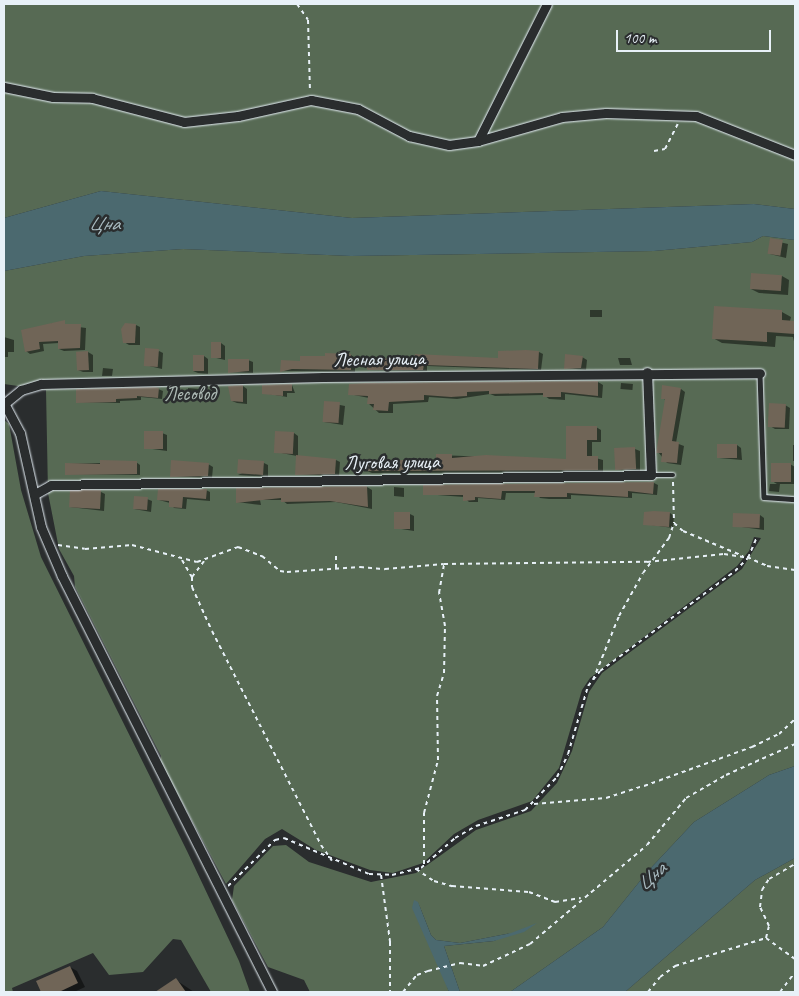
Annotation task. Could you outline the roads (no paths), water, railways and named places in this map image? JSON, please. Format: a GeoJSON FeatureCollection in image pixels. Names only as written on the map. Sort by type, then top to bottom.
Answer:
{"type":"FeatureCollection","features":[{"type":"Feature","properties":{"kind":"street"},"geometry":{"type":"LineString","coordinates":[[478,141],[547,4]]}},
{"type":"Feature","properties":{"kind":"street"},"geometry":{"type":"LineString","coordinates":[[4,87],[53,96],[92,98],[184,122],[238,116],[311,100],[358,109],[409,136],[449,145],[478,141],[562,117],[606,113],[696,116],[728,126],[750,138],[795,155]]}},
{"type":"Feature","properties":{"kind":"street"},"geometry":{"type":"LineString","coordinates":[[647,372],[651,474]]}},
{"type":"Feature","properties":{"kind":"street","name":"Лесная улица"},"geometry":{"type":"LineString","coordinates":[[4,403],[21,390],[41,384],[647,372],[760,373]]}},
{"type":"Feature","properties":{"kind":"street"},"geometry":{"type":"LineString","coordinates":[[4,403],[20,433],[41,527],[272,992]]}},
{"type":"Feature","properties":{"kind":"street","name":"Луговая улица"},"geometry":{"type":"LineString","coordinates":[[35,494],[51,485],[651,474]]}},
{"type":"Feature","properties":{"kind":"lane"},"geometry":{"type":"LineString","coordinates":[[760,373],[764,497],[795,499]]}},
{"type":"Feature","properties":{"kind":"lane"},"geometry":{"type":"LineString","coordinates":[[651,474],[673,475]]}},
{"type":"Feature","properties":{"kind":"water","name":"Цна"},"geometry":{"type":"Polygon","coordinates":[[[101,191],[352,218],[754,204],[795,209],[795,240],[763,236],[752,242],[654,251],[351,256],[183,249],[84,256],[4,271],[4,218],[101,191]]]}},
{"type":"Feature","properties":{"kind":"water","name":"Цна"},"geometry":{"type":"Polygon","coordinates":[[[795,766],[795,858],[755,880],[625,992],[510,992],[603,927],[648,871],[694,822],[769,775],[795,766]]]}},
{"type":"Feature","properties":{"kind":"water"},"geometry":{"type":"Polygon","coordinates":[[[414,900],[418,902],[431,935],[436,940],[460,943],[511,933],[537,923],[524,932],[494,941],[444,946],[460,992],[449,992],[412,908],[414,900]]]}},
{"type":"Feature","properties":{"kind":"park label","name":"Лесовод"},"geometry":{"type":"Point","coordinates":[190,393]}}]}
